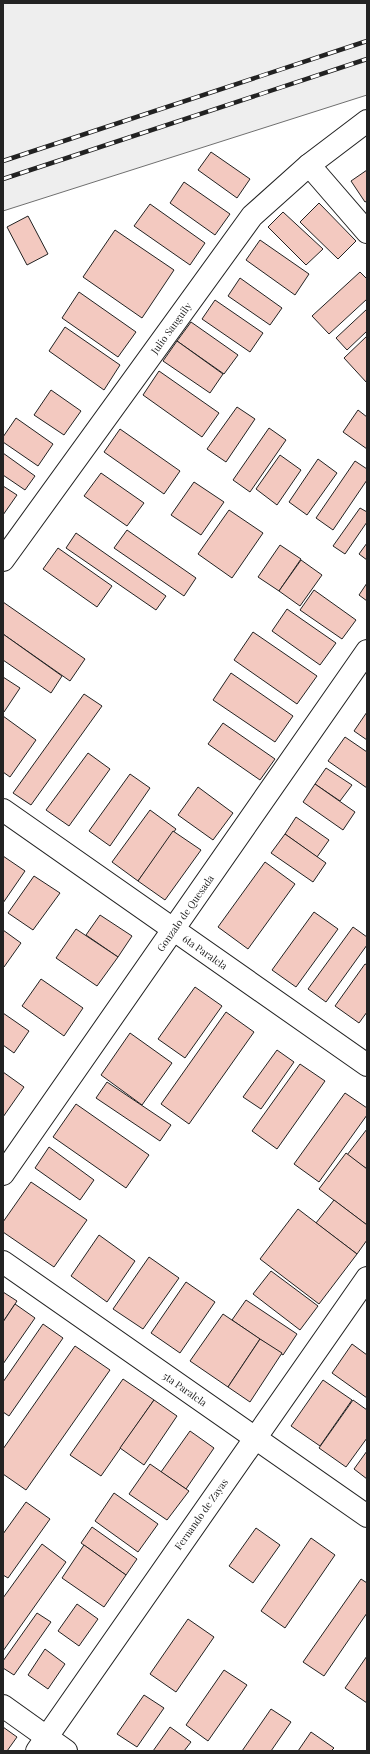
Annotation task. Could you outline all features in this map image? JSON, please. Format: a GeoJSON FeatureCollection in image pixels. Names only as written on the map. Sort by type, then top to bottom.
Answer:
{"type":"FeatureCollection","features":[{"type":"Feature","properties":{"kind":"street","name":"Julio Sanguily"},"geometry":{"type":"LineString","coordinates":[[3,560],[252,216],[309,164],[367,122]]}},
{"type":"Feature","properties":{"kind":"street"},"geometry":{"type":"LineString","coordinates":[[309,164],[367,232]]}},
{"type":"Feature","properties":{"kind":"street","name":"Gonzalo de Quesada"},"geometry":{"type":"LineString","coordinates":[[3,1174],[367,652]]}},
{"type":"Feature","properties":{"kind":"street","name":"6ta Paralela"},"geometry":{"type":"LineString","coordinates":[[3,810],[367,1065]]}},
{"type":"Feature","properties":{"kind":"street","name":"5ta Paralela"},"geometry":{"type":"LineString","coordinates":[[3,1262],[367,1516]]}},
{"type":"Feature","properties":{"kind":"street","name":"Fernando de Zayas"},"geometry":{"type":"LineString","coordinates":[[42,1744],[367,1278]]}},
{"type":"Feature","properties":{"kind":"street"},"geometry":{"type":"LineString","coordinates":[[3,1706],[42,1744],[66,1751]]}},
{"type":"Feature","properties":{"kind":"shaded area"},"geometry":{"type":"Polygon","coordinates":[[[3,3],[367,3],[367,95],[3,211],[3,3]]]}},
{"type":"Feature","properties":{"kind":"building"},"geometry":{"type":"Polygon","coordinates":[[[211,152],[250,179],[237,198],[198,170],[211,152]]]}},
{"type":"Feature","properties":{"kind":"building"},"geometry":{"type":"Polygon","coordinates":[[[367,170],[367,201],[365,202],[351,181],[367,170]]]}},
{"type":"Feature","properties":{"kind":"building"},"geometry":{"type":"Polygon","coordinates":[[[184,182],[230,214],[215,235],[170,203],[184,182]]]}},
{"type":"Feature","properties":{"kind":"building"},"geometry":{"type":"Polygon","coordinates":[[[319,203],[356,241],[338,259],[300,222],[319,203]]]}},
{"type":"Feature","properties":{"kind":"building"},"geometry":{"type":"Polygon","coordinates":[[[150,204],[205,243],[190,265],[134,226],[150,204]]]}},
{"type":"Feature","properties":{"kind":"building"},"geometry":{"type":"Polygon","coordinates":[[[283,212],[323,249],[306,265],[268,227],[283,212]]]}},
{"type":"Feature","properties":{"kind":"building"},"geometry":{"type":"Polygon","coordinates":[[[28,216],[48,254],[27,265],[7,227],[28,216]]]}},
{"type":"Feature","properties":{"kind":"building"},"geometry":{"type":"Polygon","coordinates":[[[115,230],[174,270],[142,318],[83,277],[115,230]]]}},
{"type":"Feature","properties":{"kind":"building"},"geometry":{"type":"Polygon","coordinates":[[[260,240],[309,274],[295,295],[246,260],[260,240]]]}},
{"type":"Feature","properties":{"kind":"building"},"geometry":{"type":"Polygon","coordinates":[[[360,272],[367,279],[367,299],[329,334],[312,316],[360,272]]]}},
{"type":"Feature","properties":{"kind":"building"},"geometry":{"type":"Polygon","coordinates":[[[240,278],[282,308],[270,325],[228,296],[240,278]]]}},
{"type":"Feature","properties":{"kind":"building"},"geometry":{"type":"Polygon","coordinates":[[[79,292],[136,332],[118,357],[62,318],[79,292]]]}},
{"type":"Feature","properties":{"kind":"building"},"geometry":{"type":"Polygon","coordinates":[[[215,300],[263,333],[250,352],[202,319],[215,300]]]}},
{"type":"Feature","properties":{"kind":"building"},"geometry":{"type":"Polygon","coordinates":[[[367,309],[367,331],[347,350],[336,338],[367,309]]]}},
{"type":"Feature","properties":{"kind":"building"},"geometry":{"type":"Polygon","coordinates":[[[191,322],[238,355],[224,374],[177,341],[191,322]]]}},
{"type":"Feature","properties":{"kind":"building"},"geometry":{"type":"Polygon","coordinates":[[[65,327],[120,365],[104,390],[49,351],[65,327]]]}},
{"type":"Feature","properties":{"kind":"building"},"geometry":{"type":"Polygon","coordinates":[[[367,336],[367,383],[344,358],[367,336]]]}},
{"type":"Feature","properties":{"kind":"building"},"geometry":{"type":"Polygon","coordinates":[[[177,341],[223,374],[210,393],[163,361],[177,341]]]}},
{"type":"Feature","properties":{"kind":"building"},"geometry":{"type":"Polygon","coordinates":[[[159,371],[219,413],[202,437],[143,395],[159,371]]]}},
{"type":"Feature","properties":{"kind":"building"},"geometry":{"type":"Polygon","coordinates":[[[51,390],[81,411],[64,435],[34,415],[51,390]]]}},
{"type":"Feature","properties":{"kind":"building"},"geometry":{"type":"Polygon","coordinates":[[[237,407],[255,419],[226,462],[207,449],[237,407]]]}},
{"type":"Feature","properties":{"kind":"building"},"geometry":{"type":"Polygon","coordinates":[[[358,410],[367,417],[367,449],[343,432],[358,410]]]}},
{"type":"Feature","properties":{"kind":"building"},"geometry":{"type":"Polygon","coordinates":[[[16,418],[53,444],[38,466],[3,442],[3,437],[16,418]]]}},
{"type":"Feature","properties":{"kind":"building"},"geometry":{"type":"Polygon","coordinates":[[[269,428],[286,440],[250,492],[233,480],[269,428]]]}},
{"type":"Feature","properties":{"kind":"building"},"geometry":{"type":"Polygon","coordinates":[[[120,429],[180,471],[164,494],[104,452],[120,429]]]}},
{"type":"Feature","properties":{"kind":"building"},"geometry":{"type":"Polygon","coordinates":[[[3,453],[35,476],[25,490],[3,475],[3,453]]]}},
{"type":"Feature","properties":{"kind":"building"},"geometry":{"type":"Polygon","coordinates":[[[280,455],[301,470],[277,505],[256,489],[280,455]]]}},
{"type":"Feature","properties":{"kind":"building"},"geometry":{"type":"Polygon","coordinates":[[[318,459],[337,473],[307,515],[289,502],[318,459]]]}},
{"type":"Feature","properties":{"kind":"building"},"geometry":{"type":"Polygon","coordinates":[[[355,461],[367,469],[367,480],[333,530],[316,518],[355,461]]]}},
{"type":"Feature","properties":{"kind":"building"},"geometry":{"type":"Polygon","coordinates":[[[101,473],[144,503],[127,526],[84,496],[101,473]]]}},
{"type":"Feature","properties":{"kind":"building"},"geometry":{"type":"Polygon","coordinates":[[[194,482],[224,502],[201,535],[171,515],[194,482]]]}},
{"type":"Feature","properties":{"kind":"building"},"geometry":{"type":"Polygon","coordinates":[[[3,486],[17,495],[3,515],[3,486]]]}},
{"type":"Feature","properties":{"kind":"building"},"geometry":{"type":"Polygon","coordinates":[[[360,508],[367,512],[367,522],[345,554],[333,546],[360,508]]]}},
{"type":"Feature","properties":{"kind":"building"},"geometry":{"type":"Polygon","coordinates":[[[229,510],[263,533],[232,578],[198,554],[229,510]]]}},
{"type":"Feature","properties":{"kind":"building"},"geometry":{"type":"Polygon","coordinates":[[[127,530],[196,578],[184,596],[114,548],[127,530]]]}},
{"type":"Feature","properties":{"kind":"building"},"geometry":{"type":"Polygon","coordinates":[[[76,533],[166,596],[156,610],[66,548],[76,533]]]}},
{"type":"Feature","properties":{"kind":"building"},"geometry":{"type":"Polygon","coordinates":[[[367,543],[367,560],[359,554],[367,543]]]}},
{"type":"Feature","properties":{"kind":"building"},"geometry":{"type":"Polygon","coordinates":[[[280,545],[301,559],[279,591],[258,577],[280,545]]]}},
{"type":"Feature","properties":{"kind":"building"},"geometry":{"type":"Polygon","coordinates":[[[58,548],[112,586],[97,607],[43,569],[58,548]]]}},
{"type":"Feature","properties":{"kind":"building"},"geometry":{"type":"Polygon","coordinates":[[[301,560],[322,575],[300,606],[279,591],[301,560]]]}},
{"type":"Feature","properties":{"kind":"building"},"geometry":{"type":"Polygon","coordinates":[[[367,583],[367,601],[359,595],[367,583]]]}},
{"type":"Feature","properties":{"kind":"building"},"geometry":{"type":"Polygon","coordinates":[[[314,590],[356,620],[342,639],[300,610],[314,590]]]}},
{"type":"Feature","properties":{"kind":"building"},"geometry":{"type":"Polygon","coordinates":[[[3,602],[85,659],[70,681],[3,634],[3,602]]]}},
{"type":"Feature","properties":{"kind":"building"},"geometry":{"type":"Polygon","coordinates":[[[287,609],[336,643],[320,665],[272,631],[287,609]]]}},
{"type":"Feature","properties":{"kind":"building"},"geometry":{"type":"Polygon","coordinates":[[[253,632],[317,676],[297,704],[234,660],[253,632]]]}},
{"type":"Feature","properties":{"kind":"building"},"geometry":{"type":"Polygon","coordinates":[[[3,634],[62,676],[51,693],[3,660],[3,634]]]}},
{"type":"Feature","properties":{"kind":"building"},"geometry":{"type":"Polygon","coordinates":[[[231,673],[293,716],[275,742],[213,700],[231,673]]]}},
{"type":"Feature","properties":{"kind":"building"},"geometry":{"type":"Polygon","coordinates":[[[3,677],[20,688],[4,712],[3,711],[3,677]]]}},
{"type":"Feature","properties":{"kind":"building"},"geometry":{"type":"Polygon","coordinates":[[[84,694],[102,706],[31,805],[13,793],[84,694]]]}},
{"type":"Feature","properties":{"kind":"building"},"geometry":{"type":"Polygon","coordinates":[[[367,712],[367,740],[354,731],[367,712]]]}},
{"type":"Feature","properties":{"kind":"building"},"geometry":{"type":"Polygon","coordinates":[[[3,716],[36,740],[10,777],[3,772],[3,716]]]}},
{"type":"Feature","properties":{"kind":"building"},"geometry":{"type":"Polygon","coordinates":[[[223,723],[275,759],[260,780],[208,744],[223,723]]]}},
{"type":"Feature","properties":{"kind":"building"},"geometry":{"type":"Polygon","coordinates":[[[345,737],[367,752],[367,788],[328,761],[345,737]]]}},
{"type":"Feature","properties":{"kind":"building"},"geometry":{"type":"Polygon","coordinates":[[[88,753],[110,769],[69,826],[46,810],[88,753]]]}},
{"type":"Feature","properties":{"kind":"building"},"geometry":{"type":"Polygon","coordinates":[[[326,768],[352,785],[340,801],[315,784],[326,768]]]}},
{"type":"Feature","properties":{"kind":"building"},"geometry":{"type":"Polygon","coordinates":[[[130,774],[150,788],[110,846],[89,831],[130,774]]]}},
{"type":"Feature","properties":{"kind":"building"},"geometry":{"type":"Polygon","coordinates":[[[315,784],[355,812],[343,830],[303,802],[315,784]]]}},
{"type":"Feature","properties":{"kind":"building"},"geometry":{"type":"Polygon","coordinates":[[[198,787],[233,813],[213,840],[178,815],[198,787]]]}},
{"type":"Feature","properties":{"kind":"building"},"geometry":{"type":"Polygon","coordinates":[[[150,810],[176,829],[138,881],[112,862],[150,810]]]}},
{"type":"Feature","properties":{"kind":"building"},"geometry":{"type":"Polygon","coordinates":[[[296,817],[329,840],[317,857],[285,834],[296,817]]]}},
{"type":"Feature","properties":{"kind":"building"},"geometry":{"type":"Polygon","coordinates":[[[173,831],[201,850],[165,900],[138,881],[173,831]]]}},
{"type":"Feature","properties":{"kind":"building"},"geometry":{"type":"Polygon","coordinates":[[[285,834],[326,863],[313,882],[271,853],[285,834]]]}},
{"type":"Feature","properties":{"kind":"building"},"geometry":{"type":"Polygon","coordinates":[[[3,856],[25,871],[3,903],[3,856]]]}},
{"type":"Feature","properties":{"kind":"building"},"geometry":{"type":"Polygon","coordinates":[[[265,862],[295,884],[248,949],[218,927],[265,862]]]}},
{"type":"Feature","properties":{"kind":"building"},"geometry":{"type":"Polygon","coordinates":[[[34,876],[60,893],[33,930],[8,913],[34,876]]]}},
{"type":"Feature","properties":{"kind":"building"},"geometry":{"type":"Polygon","coordinates":[[[314,912],[338,929],[296,987],[272,970],[314,912]]]}},
{"type":"Feature","properties":{"kind":"building"},"geometry":{"type":"Polygon","coordinates":[[[100,915],[132,936],[118,957],[86,935],[100,915]]]}},
{"type":"Feature","properties":{"kind":"building"},"geometry":{"type":"Polygon","coordinates":[[[353,927],[367,937],[367,945],[326,1002],[308,989],[353,927]]]}},
{"type":"Feature","properties":{"kind":"building"},"geometry":{"type":"Polygon","coordinates":[[[76,929],[118,957],[97,986],[56,958],[76,929]]]}},
{"type":"Feature","properties":{"kind":"building"},"geometry":{"type":"Polygon","coordinates":[[[3,930],[21,943],[4,967],[3,967],[3,930]]]}},
{"type":"Feature","properties":{"kind":"building"},"geometry":{"type":"Polygon","coordinates":[[[365,964],[367,965],[367,1012],[359,1023],[335,1006],[365,964]]]}},
{"type":"Feature","properties":{"kind":"building"},"geometry":{"type":"Polygon","coordinates":[[[41,979],[83,1008],[64,1036],[22,1006],[41,979]]]}},
{"type":"Feature","properties":{"kind":"building"},"geometry":{"type":"Polygon","coordinates":[[[195,987],[222,1006],[185,1058],[158,1039],[195,987]]]}},
{"type":"Feature","properties":{"kind":"building"},"geometry":{"type":"Polygon","coordinates":[[[226,1012],[254,1032],[189,1124],[161,1104],[226,1012]]]}},
{"type":"Feature","properties":{"kind":"building"},"geometry":{"type":"Polygon","coordinates":[[[3,1013],[29,1031],[14,1053],[3,1045],[3,1013]]]}},
{"type":"Feature","properties":{"kind":"building"},"geometry":{"type":"Polygon","coordinates":[[[130,1033],[172,1063],[142,1105],[101,1075],[130,1033]]]}},
{"type":"Feature","properties":{"kind":"building"},"geometry":{"type":"Polygon","coordinates":[[[277,1050],[294,1062],[261,1109],[243,1097],[277,1050]]]}},
{"type":"Feature","properties":{"kind":"building"},"geometry":{"type":"Polygon","coordinates":[[[300,1064],[325,1081],[277,1149],[252,1131],[300,1064]]]}},
{"type":"Feature","properties":{"kind":"building"},"geometry":{"type":"Polygon","coordinates":[[[3,1072],[24,1087],[3,1117],[3,1072]]]}},
{"type":"Feature","properties":{"kind":"building"},"geometry":{"type":"Polygon","coordinates":[[[107,1082],[171,1125],[160,1141],[96,1098],[107,1082]]]}},
{"type":"Feature","properties":{"kind":"building"},"geometry":{"type":"Polygon","coordinates":[[[345,1093],[367,1108],[367,1115],[319,1182],[294,1164],[345,1093]]]}},
{"type":"Feature","properties":{"kind":"building"},"geometry":{"type":"Polygon","coordinates":[[[76,1104],[149,1155],[126,1188],[53,1137],[76,1104]]]}},
{"type":"Feature","properties":{"kind":"building"},"geometry":{"type":"Polygon","coordinates":[[[367,1129],[367,1169],[347,1155],[367,1129]]]}},
{"type":"Feature","properties":{"kind":"building"},"geometry":{"type":"Polygon","coordinates":[[[49,1147],[94,1180],[80,1200],[35,1168],[49,1147]]]}},
{"type":"Feature","properties":{"kind":"building"},"geometry":{"type":"Polygon","coordinates":[[[346,1153],[367,1169],[367,1225],[319,1189],[346,1153]]]}},
{"type":"Feature","properties":{"kind":"building"},"geometry":{"type":"Polygon","coordinates":[[[31,1182],[87,1220],[54,1267],[3,1232],[3,1222],[31,1182]]]}},
{"type":"Feature","properties":{"kind":"building"},"geometry":{"type":"Polygon","coordinates":[[[334,1200],[367,1225],[367,1240],[357,1254],[316,1223],[334,1200]]]}},
{"type":"Feature","properties":{"kind":"building"},"geometry":{"type":"Polygon","coordinates":[[[298,1209],[357,1254],[319,1304],[260,1259],[298,1209]]]}},
{"type":"Feature","properties":{"kind":"building"},"geometry":{"type":"Polygon","coordinates":[[[99,1235],[135,1261],[107,1302],[71,1276],[99,1235]]]}},
{"type":"Feature","properties":{"kind":"building"},"geometry":{"type":"Polygon","coordinates":[[[149,1257],[179,1278],[143,1329],[113,1309],[149,1257]]]}},
{"type":"Feature","properties":{"kind":"building"},"geometry":{"type":"Polygon","coordinates":[[[271,1271],[318,1306],[300,1330],[253,1294],[271,1271]]]}},
{"type":"Feature","properties":{"kind":"building"},"geometry":{"type":"Polygon","coordinates":[[[186,1282],[215,1302],[180,1353],[151,1333],[186,1282]]]}},
{"type":"Feature","properties":{"kind":"building"},"geometry":{"type":"Polygon","coordinates":[[[3,1292],[17,1301],[3,1322],[3,1292]]]}},
{"type":"Feature","properties":{"kind":"building"},"geometry":{"type":"Polygon","coordinates":[[[246,1300],[297,1334],[283,1355],[232,1320],[246,1300]]]}},
{"type":"Feature","properties":{"kind":"building"},"geometry":{"type":"Polygon","coordinates":[[[15,1304],[35,1318],[3,1364],[3,1322],[15,1304]]]}},
{"type":"Feature","properties":{"kind":"building"},"geometry":{"type":"Polygon","coordinates":[[[223,1314],[260,1339],[228,1387],[190,1361],[223,1314]]]}},
{"type":"Feature","properties":{"kind":"building"},"geometry":{"type":"Polygon","coordinates":[[[43,1324],[63,1338],[9,1416],[3,1412],[3,1382],[43,1324]]]}},
{"type":"Feature","properties":{"kind":"building"},"geometry":{"type":"Polygon","coordinates":[[[260,1339],[282,1353],[250,1402],[228,1387],[260,1339]]]}},
{"type":"Feature","properties":{"kind":"building"},"geometry":{"type":"Polygon","coordinates":[[[352,1344],[367,1355],[367,1398],[332,1373],[352,1344]]]}},
{"type":"Feature","properties":{"kind":"building"},"geometry":{"type":"Polygon","coordinates":[[[75,1346],[110,1370],[26,1490],[3,1474],[3,1449],[75,1346]]]}},
{"type":"Feature","properties":{"kind":"building"},"geometry":{"type":"Polygon","coordinates":[[[123,1379],[154,1400],[101,1476],[70,1455],[123,1379]]]}},
{"type":"Feature","properties":{"kind":"building"},"geometry":{"type":"Polygon","coordinates":[[[323,1380],[352,1400],[320,1446],[291,1426],[323,1380]]]}},
{"type":"Feature","properties":{"kind":"building"},"geometry":{"type":"Polygon","coordinates":[[[154,1400],[177,1416],[144,1465],[120,1448],[154,1400]]]}},
{"type":"Feature","properties":{"kind":"building"},"geometry":{"type":"Polygon","coordinates":[[[353,1400],[367,1410],[367,1438],[346,1467],[319,1448],[353,1400]]]}},
{"type":"Feature","properties":{"kind":"building"},"geometry":{"type":"Polygon","coordinates":[[[190,1431],[214,1448],[186,1489],[161,1472],[190,1431]]]}},
{"type":"Feature","properties":{"kind":"building"},"geometry":{"type":"Polygon","coordinates":[[[367,1451],[367,1479],[354,1469],[367,1451]]]}},
{"type":"Feature","properties":{"kind":"building"},"geometry":{"type":"Polygon","coordinates":[[[150,1464],[189,1491],[167,1520],[129,1494],[150,1464]]]}},
{"type":"Feature","properties":{"kind":"building"},"geometry":{"type":"Polygon","coordinates":[[[114,1493],[158,1524],[138,1552],[95,1521],[114,1493]]]}},
{"type":"Feature","properties":{"kind":"building"},"geometry":{"type":"Polygon","coordinates":[[[26,1502],[50,1519],[8,1578],[3,1575],[3,1534],[26,1502]]]}},
{"type":"Feature","properties":{"kind":"building"},"geometry":{"type":"Polygon","coordinates":[[[92,1527],[137,1559],[126,1575],[81,1543],[92,1527]]]}},
{"type":"Feature","properties":{"kind":"building"},"geometry":{"type":"Polygon","coordinates":[[[256,1528],[280,1545],[253,1583],[229,1566],[256,1528]]]}},
{"type":"Feature","properties":{"kind":"building"},"geometry":{"type":"Polygon","coordinates":[[[311,1538],[335,1555],[285,1628],[261,1611],[311,1538]]]}},
{"type":"Feature","properties":{"kind":"building"},"geometry":{"type":"Polygon","coordinates":[[[42,1544],[66,1562],[3,1651],[3,1598],[42,1544]]]}},
{"type":"Feature","properties":{"kind":"building"},"geometry":{"type":"Polygon","coordinates":[[[84,1545],[126,1575],[104,1607],[62,1578],[84,1545]]]}},
{"type":"Feature","properties":{"kind":"building"},"geometry":{"type":"Polygon","coordinates":[[[361,1579],[367,1583],[367,1613],[324,1676],[303,1662],[361,1579]]]}},
{"type":"Feature","properties":{"kind":"building"},"geometry":{"type":"Polygon","coordinates":[[[77,1604],[98,1619],[79,1646],[58,1631],[77,1604]]]}},
{"type":"Feature","properties":{"kind":"building"},"geometry":{"type":"Polygon","coordinates":[[[37,1613],[51,1622],[14,1675],[3,1668],[3,1661],[37,1613]]]}},
{"type":"Feature","properties":{"kind":"building"},"geometry":{"type":"Polygon","coordinates":[[[188,1619],[214,1637],[176,1692],[150,1674],[188,1619]]]}},
{"type":"Feature","properties":{"kind":"building"},"geometry":{"type":"Polygon","coordinates":[[[45,1649],[65,1664],[48,1689],[28,1675],[45,1649]]]}},
{"type":"Feature","properties":{"kind":"building"},"geometry":{"type":"Polygon","coordinates":[[[367,1656],[367,1703],[345,1688],[367,1656]]]}},
{"type":"Feature","properties":{"kind":"building"},"geometry":{"type":"Polygon","coordinates":[[[224,1670],[247,1685],[208,1741],[186,1725],[224,1670]]]}},
{"type":"Feature","properties":{"kind":"building"},"geometry":{"type":"Polygon","coordinates":[[[144,1695],[164,1708],[137,1747],[117,1734],[144,1695]]]}},
{"type":"Feature","properties":{"kind":"building"},"geometry":{"type":"Polygon","coordinates":[[[271,1709],[291,1722],[271,1751],[242,1751],[271,1709]]]}},
{"type":"Feature","properties":{"kind":"building"},"geometry":{"type":"Polygon","coordinates":[[[3,1727],[17,1737],[7,1751],[3,1751],[3,1727]]]}},
{"type":"Feature","properties":{"kind":"building"},"geometry":{"type":"Polygon","coordinates":[[[170,1727],[191,1742],[184,1751],[153,1751],[170,1727]]]}},
{"type":"Feature","properties":{"kind":"building"},"geometry":{"type":"Polygon","coordinates":[[[311,1732],[334,1748],[331,1751],[298,1751],[311,1732]]]}},
{"type":"Feature","properties":{"kind":"railway"},"geometry":{"type":"LineString","coordinates":[[3,161],[367,41]]}},
{"type":"Feature","properties":{"kind":"railway"},"geometry":{"type":"LineString","coordinates":[[3,179],[367,59]]}}]}
